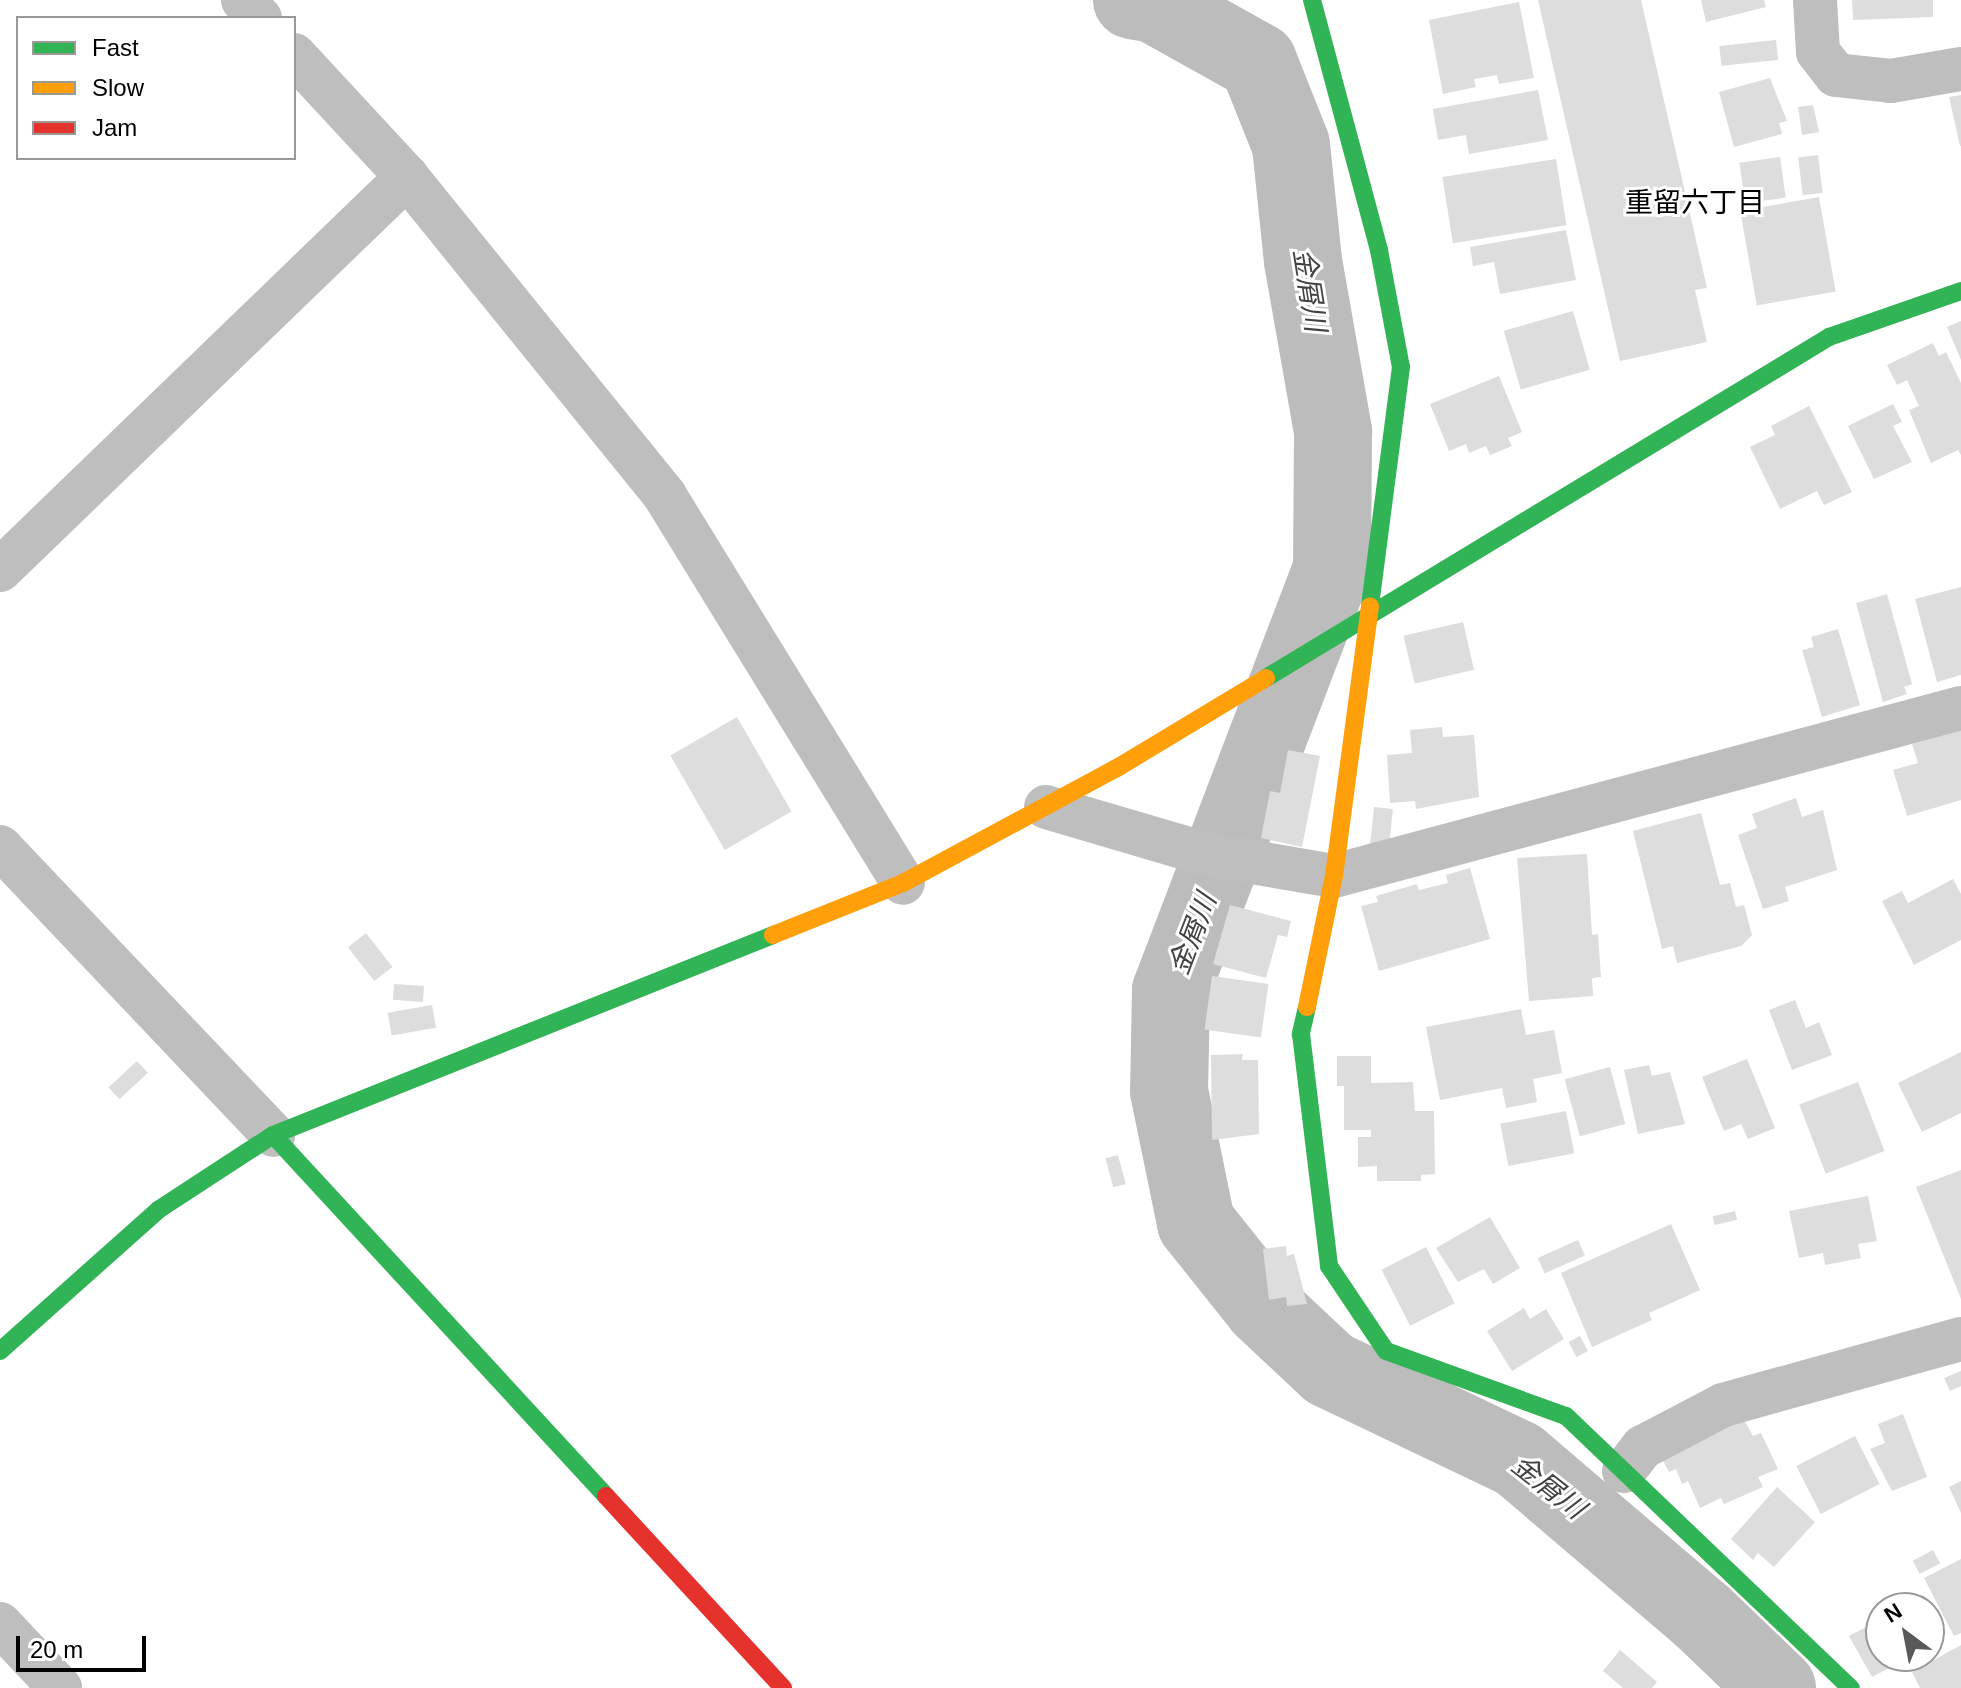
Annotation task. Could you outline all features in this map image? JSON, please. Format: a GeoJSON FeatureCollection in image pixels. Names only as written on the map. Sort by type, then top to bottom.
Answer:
{"type":"FeatureCollection","features":[{"type":"Feature","properties":{"kind":"street"},"geometry":{"type":"LineString","coordinates":[[243,0],[258,16]]}},
{"type":"Feature","properties":{"kind":"street"},"geometry":{"type":"LineString","coordinates":[[1312,0],[1379,250],[1401,367],[1334,876],[1301,1034],[1329,1266],[1386,1351],[1566,1416],[1851,1688]]}},
{"type":"Feature","properties":{"kind":"street"},"geometry":{"type":"LineString","coordinates":[[1815,0],[1818,52],[1836,75],[1891,81],[1961,69]]}},
{"type":"Feature","properties":{"kind":"street"},"geometry":{"type":"LineString","coordinates":[[296,57],[407,177],[665,496],[903,883]]}},
{"type":"Feature","properties":{"kind":"street"},"geometry":{"type":"LineString","coordinates":[[0,570],[407,177]]}},
{"type":"Feature","properties":{"kind":"street"},"geometry":{"type":"LineString","coordinates":[[0,1351],[158,1210],[273,1135],[903,883],[1046,807],[1270,675],[1368,612],[1829,337],[1961,291]]}},
{"type":"Feature","properties":{"kind":"street"},"geometry":{"type":"LineString","coordinates":[[1046,807],[1206,854],[1268,868],[1334,876],[1961,708]]}},
{"type":"Feature","properties":{"kind":"street"},"geometry":{"type":"LineString","coordinates":[[0,847],[273,1135],[783,1688]]}},
{"type":"Feature","properties":{"kind":"street"},"geometry":{"type":"LineString","coordinates":[[1624,1471],[1643,1447],[1723,1405],[1961,1339]]}},
{"type":"Feature","properties":{"kind":"street"},"geometry":{"type":"LineString","coordinates":[[0,1624],[60,1688]]}},
{"type":"Feature","properties":{"kind":"building"},"geometry":{"type":"Polygon","coordinates":[[[1538,0],[1641,0],[1707,288],[1695,290],[1707,342],[1620,361],[1538,0]]]}},
{"type":"Feature","properties":{"kind":"building"},"geometry":{"type":"Polygon","coordinates":[[[1701,0],[1764,0],[1766,7],[1706,22],[1701,0]]]}},
{"type":"Feature","properties":{"kind":"building"},"geometry":{"type":"Polygon","coordinates":[[[1852,0],[1933,0],[1933,17],[1853,20],[1852,0]]]}},
{"type":"Feature","properties":{"kind":"building"},"geometry":{"type":"Polygon","coordinates":[[[1519,2],[1534,78],[1499,84],[1497,75],[1474,79],[1476,87],[1443,94],[1429,20],[1519,2]]]}},
{"type":"Feature","properties":{"kind":"building"},"geometry":{"type":"Polygon","coordinates":[[[1776,40],[1778,60],[1721,66],[1719,46],[1776,40]]]}},
{"type":"Feature","properties":{"kind":"building"},"geometry":{"type":"Polygon","coordinates":[[[1770,78],[1787,121],[1779,123],[1782,134],[1734,147],[1719,92],[1770,78]]]}},
{"type":"Feature","properties":{"kind":"building"},"geometry":{"type":"Polygon","coordinates":[[[1538,90],[1548,140],[1469,154],[1466,135],[1438,140],[1433,109],[1538,90]]]}},
{"type":"Feature","properties":{"kind":"building"},"geometry":{"type":"Polygon","coordinates":[[[1961,95],[1961,146],[1960,146],[1949,97],[1961,95]]]}},
{"type":"Feature","properties":{"kind":"building"},"geometry":{"type":"Polygon","coordinates":[[[1813,105],[1819,132],[1802,135],[1798,107],[1813,105]]]}},
{"type":"Feature","properties":{"kind":"building"},"geometry":{"type":"Polygon","coordinates":[[[1818,155],[1823,193],[1803,195],[1798,157],[1818,155]]]}},
{"type":"Feature","properties":{"kind":"building"},"geometry":{"type":"Polygon","coordinates":[[[1780,157],[1786,198],[1745,203],[1739,163],[1780,157]]]}},
{"type":"Feature","properties":{"kind":"building"},"geometry":{"type":"Polygon","coordinates":[[[1556,159],[1566,225],[1453,243],[1442,177],[1556,159]]]}},
{"type":"Feature","properties":{"kind":"building"},"geometry":{"type":"Polygon","coordinates":[[[1819,197],[1836,292],[1757,305],[1740,211],[1819,197]]]}},
{"type":"Feature","properties":{"kind":"building"},"geometry":{"type":"Polygon","coordinates":[[[1566,230],[1576,280],[1500,294],[1494,262],[1473,266],[1470,247],[1566,230]]]}},
{"type":"Feature","properties":{"kind":"building"},"geometry":{"type":"Polygon","coordinates":[[[1573,311],[1590,370],[1521,389],[1504,331],[1573,311]]]}},
{"type":"Feature","properties":{"kind":"building"},"geometry":{"type":"Polygon","coordinates":[[[1961,321],[1961,360],[1947,327],[1961,321]]]}},
{"type":"Feature","properties":{"kind":"building"},"geometry":{"type":"Polygon","coordinates":[[[1933,343],[1939,356],[1946,352],[1961,383],[1961,455],[1958,450],[1931,463],[1909,410],[1919,406],[1907,380],[1897,385],[1887,365],[1933,343]]]}},
{"type":"Feature","properties":{"kind":"building"},"geometry":{"type":"Polygon","coordinates":[[[1499,376],[1522,432],[1508,438],[1512,446],[1490,455],[1486,446],[1469,453],[1466,444],[1449,451],[1430,404],[1499,376]]]}},
{"type":"Feature","properties":{"kind":"building"},"geometry":{"type":"Polygon","coordinates":[[[1893,404],[1902,422],[1893,426],[1912,462],[1874,479],[1848,426],[1893,404]]]}},
{"type":"Feature","properties":{"kind":"building"},"geometry":{"type":"Polygon","coordinates":[[[1809,406],[1852,492],[1824,505],[1817,491],[1780,509],[1750,447],[1775,435],[1771,426],[1809,406]]]}},
{"type":"Feature","properties":{"kind":"building"},"geometry":{"type":"Polygon","coordinates":[[[1961,587],[1961,675],[1937,682],[1915,599],[1961,587]]]}},
{"type":"Feature","properties":{"kind":"building"},"geometry":{"type":"Polygon","coordinates":[[[1887,594],[1912,684],[1904,687],[1907,694],[1883,702],[1856,603],[1887,594]]]}},
{"type":"Feature","properties":{"kind":"building"},"geometry":{"type":"Polygon","coordinates":[[[1463,622],[1474,670],[1415,683],[1404,636],[1463,622]]]}},
{"type":"Feature","properties":{"kind":"building"},"geometry":{"type":"Polygon","coordinates":[[[1838,629],[1860,705],[1822,717],[1802,650],[1814,647],[1811,637],[1838,629]]]}},
{"type":"Feature","properties":{"kind":"building"},"geometry":{"type":"Polygon","coordinates":[[[737,717],[792,811],[725,850],[670,756],[737,717]]]}},
{"type":"Feature","properties":{"kind":"building"},"geometry":{"type":"Polygon","coordinates":[[[1442,727],[1443,737],[1474,735],[1479,797],[1416,809],[1415,801],[1390,803],[1387,755],[1412,753],[1410,730],[1442,727]]]}},
{"type":"Feature","properties":{"kind":"building"},"geometry":{"type":"Polygon","coordinates":[[[1961,730],[1961,800],[1907,816],[1893,770],[1918,763],[1912,744],[1961,730]]]}},
{"type":"Feature","properties":{"kind":"building"},"geometry":{"type":"Polygon","coordinates":[[[1288,750],[1320,756],[1302,847],[1261,838],[1270,791],[1280,793],[1288,750]]]}},
{"type":"Feature","properties":{"kind":"building"},"geometry":{"type":"Polygon","coordinates":[[[1796,798],[1802,817],[1823,810],[1837,870],[1785,887],[1789,901],[1763,909],[1738,835],[1757,828],[1752,814],[1796,798]]]}},
{"type":"Feature","properties":{"kind":"building"},"geometry":{"type":"Polygon","coordinates":[[[1374,807],[1393,809],[1389,846],[1370,844],[1374,807]]]}},
{"type":"Feature","properties":{"kind":"building"},"geometry":{"type":"Polygon","coordinates":[[[1701,813],[1720,885],[1730,883],[1736,907],[1744,905],[1752,935],[1741,946],[1677,963],[1673,946],[1662,949],[1633,831],[1701,813]]]}},
{"type":"Feature","properties":{"kind":"building"},"geometry":{"type":"Polygon","coordinates":[[[1587,854],[1592,935],[1598,934],[1601,977],[1592,978],[1593,996],[1529,1001],[1517,858],[1587,854]]]}},
{"type":"Feature","properties":{"kind":"building"},"geometry":{"type":"Polygon","coordinates":[[[1470,868],[1490,939],[1379,971],[1361,906],[1378,902],[1376,896],[1417,884],[1419,890],[1448,883],[1446,875],[1470,868]]]}},
{"type":"Feature","properties":{"kind":"building"},"geometry":{"type":"Polygon","coordinates":[[[1953,879],[1961,894],[1961,940],[1914,965],[1882,901],[1902,891],[1908,903],[1953,879]]]}},
{"type":"Feature","properties":{"kind":"building"},"geometry":{"type":"Polygon","coordinates":[[[1230,905],[1291,921],[1287,937],[1278,935],[1266,978],[1213,964],[1230,905]]]}},
{"type":"Feature","properties":{"kind":"building"},"geometry":{"type":"Polygon","coordinates":[[[366,933],[392,967],[374,981],[348,947],[366,933]]]}},
{"type":"Feature","properties":{"kind":"building"},"geometry":{"type":"Polygon","coordinates":[[[1212,976],[1268,984],[1261,1037],[1204,1029],[1212,976]]]}},
{"type":"Feature","properties":{"kind":"building"},"geometry":{"type":"Polygon","coordinates":[[[394,984],[424,986],[423,1002],[393,1000],[394,984]]]}},
{"type":"Feature","properties":{"kind":"building"},"geometry":{"type":"Polygon","coordinates":[[[1795,1000],[1806,1028],[1819,1022],[1832,1055],[1792,1070],[1769,1010],[1795,1000]]]}},
{"type":"Feature","properties":{"kind":"building"},"geometry":{"type":"Polygon","coordinates":[[[432,1005],[436,1028],[392,1035],[388,1013],[432,1005]]]}},
{"type":"Feature","properties":{"kind":"building"},"geometry":{"type":"Polygon","coordinates":[[[1521,1009],[1526,1035],[1554,1030],[1562,1073],[1533,1079],[1537,1102],[1506,1108],[1502,1088],[1440,1100],[1426,1027],[1521,1009]]]}},
{"type":"Feature","properties":{"kind":"building"},"geometry":{"type":"Polygon","coordinates":[[[1961,1052],[1961,1113],[1922,1132],[1898,1083],[1961,1052]]]}},
{"type":"Feature","properties":{"kind":"building"},"geometry":{"type":"Polygon","coordinates":[[[1243,1054],[1242,1060],[1258,1060],[1259,1134],[1212,1140],[1211,1055],[1243,1054]]]}},
{"type":"Feature","properties":{"kind":"building"},"geometry":{"type":"Polygon","coordinates":[[[1337,1056],[1371,1056],[1371,1083],[1413,1082],[1415,1111],[1434,1111],[1435,1174],[1421,1175],[1421,1181],[1377,1181],[1377,1166],[1358,1167],[1358,1137],[1371,1137],[1371,1130],[1344,1130],[1344,1086],[1337,1086],[1337,1056]]]}},
{"type":"Feature","properties":{"kind":"building"},"geometry":{"type":"Polygon","coordinates":[[[1747,1059],[1775,1128],[1748,1139],[1741,1124],[1724,1131],[1702,1077],[1747,1059]]]}},
{"type":"Feature","properties":{"kind":"building"},"geometry":{"type":"Polygon","coordinates":[[[137,1061],[148,1073],[119,1099],[108,1088],[137,1061]]]}},
{"type":"Feature","properties":{"kind":"building"},"geometry":{"type":"Polygon","coordinates":[[[1649,1065],[1652,1076],[1670,1072],[1685,1124],[1638,1134],[1624,1070],[1649,1065]]]}},
{"type":"Feature","properties":{"kind":"building"},"geometry":{"type":"Polygon","coordinates":[[[1610,1067],[1625,1124],[1580,1136],[1565,1079],[1610,1067]]]}},
{"type":"Feature","properties":{"kind":"building"},"geometry":{"type":"Polygon","coordinates":[[[1858,1082],[1885,1151],[1826,1174],[1799,1105],[1858,1082]]]}},
{"type":"Feature","properties":{"kind":"building"},"geometry":{"type":"Polygon","coordinates":[[[1566,1111],[1574,1153],[1508,1166],[1500,1124],[1566,1111]]]}},
{"type":"Feature","properties":{"kind":"building"},"geometry":{"type":"Polygon","coordinates":[[[1118,1155],[1126,1184],[1113,1187],[1105,1158],[1118,1155]]]}},
{"type":"Feature","properties":{"kind":"building"},"geometry":{"type":"Polygon","coordinates":[[[1961,1170],[1961,1299],[1916,1187],[1961,1170]]]}},
{"type":"Feature","properties":{"kind":"building"},"geometry":{"type":"Polygon","coordinates":[[[1868,1196],[1877,1241],[1858,1244],[1861,1258],[1825,1265],[1823,1253],[1799,1258],[1789,1211],[1868,1196]]]}},
{"type":"Feature","properties":{"kind":"building"},"geometry":{"type":"Polygon","coordinates":[[[1735,1211],[1737,1220],[1715,1225],[1713,1216],[1735,1211]]]}},
{"type":"Feature","properties":{"kind":"building"},"geometry":{"type":"Polygon","coordinates":[[[1490,1217],[1520,1268],[1493,1284],[1484,1269],[1458,1282],[1436,1248],[1490,1217]]]}},
{"type":"Feature","properties":{"kind":"building"},"geometry":{"type":"Polygon","coordinates":[[[1671,1224],[1700,1290],[1649,1313],[1652,1320],[1592,1347],[1561,1273],[1671,1224]]]}},
{"type":"Feature","properties":{"kind":"building"},"geometry":{"type":"Polygon","coordinates":[[[1578,1240],[1585,1256],[1545,1273],[1538,1258],[1578,1240]]]}},
{"type":"Feature","properties":{"kind":"building"},"geometry":{"type":"Polygon","coordinates":[[[1286,1246],[1287,1256],[1294,1254],[1307,1304],[1287,1306],[1286,1297],[1269,1300],[1263,1249],[1286,1246]]]}},
{"type":"Feature","properties":{"kind":"building"},"geometry":{"type":"Polygon","coordinates":[[[1426,1247],[1455,1303],[1410,1326],[1381,1270],[1426,1247]]]}},
{"type":"Feature","properties":{"kind":"building"},"geometry":{"type":"Polygon","coordinates":[[[1524,1308],[1530,1319],[1546,1309],[1564,1339],[1512,1371],[1487,1331],[1524,1308]]]}},
{"type":"Feature","properties":{"kind":"building"},"geometry":{"type":"Polygon","coordinates":[[[1580,1336],[1588,1351],[1577,1357],[1569,1342],[1580,1336]]]}},
{"type":"Feature","properties":{"kind":"building"},"geometry":{"type":"Polygon","coordinates":[[[1961,1371],[1961,1386],[1950,1391],[1944,1378],[1961,1371]]]}},
{"type":"Feature","properties":{"kind":"building"},"geometry":{"type":"Polygon","coordinates":[[[1903,1414],[1927,1477],[1892,1491],[1870,1449],[1885,1443],[1878,1424],[1903,1414]]]}},
{"type":"Feature","properties":{"kind":"building"},"geometry":{"type":"Polygon","coordinates":[[[1743,1418],[1753,1436],[1761,1433],[1778,1469],[1758,1477],[1763,1487],[1724,1504],[1721,1498],[1700,1508],[1688,1481],[1682,1484],[1676,1469],[1669,1472],[1660,1455],[1743,1418]]]}},
{"type":"Feature","properties":{"kind":"building"},"geometry":{"type":"Polygon","coordinates":[[[1855,1436],[1880,1484],[1821,1514],[1796,1466],[1855,1436]]]}},
{"type":"Feature","properties":{"kind":"building"},"geometry":{"type":"Polygon","coordinates":[[[1961,1481],[1961,1513],[1949,1487],[1961,1481]]]}},
{"type":"Feature","properties":{"kind":"building"},"geometry":{"type":"Polygon","coordinates":[[[1777,1487],[1815,1522],[1774,1567],[1758,1553],[1753,1560],[1731,1539],[1777,1487]]]}},
{"type":"Feature","properties":{"kind":"building"},"geometry":{"type":"Polygon","coordinates":[[[1933,1550],[1940,1563],[1920,1574],[1913,1561],[1933,1550]]]}},
{"type":"Feature","properties":{"kind":"building"},"geometry":{"type":"Polygon","coordinates":[[[1961,1559],[1961,1633],[1954,1636],[1945,1619],[1945,1592],[1931,1592],[1924,1578],[1961,1559]]]}},
{"type":"Feature","properties":{"kind":"building"},"geometry":{"type":"Polygon","coordinates":[[[1865,1628],[1865,1665],[1849,1636],[1865,1628]]]}},
{"type":"Feature","properties":{"kind":"building"},"geometry":{"type":"Polygon","coordinates":[[[1961,1645],[1961,1688],[1920,1688],[1912,1672],[1945,1672],[1945,1654],[1961,1645]]]}},
{"type":"Feature","properties":{"kind":"building"},"geometry":{"type":"Polygon","coordinates":[[[1620,1650],[1657,1682],[1652,1688],[1623,1688],[1603,1671],[1620,1650]]]}},
{"type":"Feature","properties":{"kind":"waterway","name":"金屑川"},"geometry":{"type":"LineString","coordinates":[[1132,0],[1154,4],[1258,62],[1291,145],[1303,261],[1333,432],[1332,569],[1171,990],[1169,1091],[1196,1223],[1263,1307],[1329,1369],[1518,1459],[1702,1616],[1777,1688]]}},
{"type":"Feature","properties":{"kind":"traffic: fast"},"geometry":{"type":"LineString","coordinates":[[1312,0],[1379,250],[1401,367],[1370,606]]}},
{"type":"Feature","properties":{"kind":"traffic: fast"},"geometry":{"type":"LineString","coordinates":[[1266,678],[1829,337],[1961,291]]}},
{"type":"Feature","properties":{"kind":"traffic: fast"},"geometry":{"type":"LineString","coordinates":[[0,1351],[158,1210],[273,1135],[773,935]]}},
{"type":"Feature","properties":{"kind":"traffic: fast"},"geometry":{"type":"LineString","coordinates":[[1307,1007],[1301,1034],[1329,1266],[1386,1351],[1566,1416],[1851,1688]]}},
{"type":"Feature","properties":{"kind":"traffic: fast"},"geometry":{"type":"LineString","coordinates":[[273,1135],[606,1496]]}},
{"type":"Feature","properties":{"kind":"traffic: slow"},"geometry":{"type":"LineString","coordinates":[[1307,1007],[1334,876],[1370,606]]}},
{"type":"Feature","properties":{"kind":"traffic: slow"},"geometry":{"type":"LineString","coordinates":[[773,935],[903,883],[1117,768],[1266,678]]}},
{"type":"Feature","properties":{"kind":"traffic: jam"},"geometry":{"type":"LineString","coordinates":[[606,1496],[783,1688]]}},
{"type":"Feature","properties":{"kind":"district","name":"重留六丁目"},"geometry":{"type":"Point","coordinates":[1695,203]}}]}
